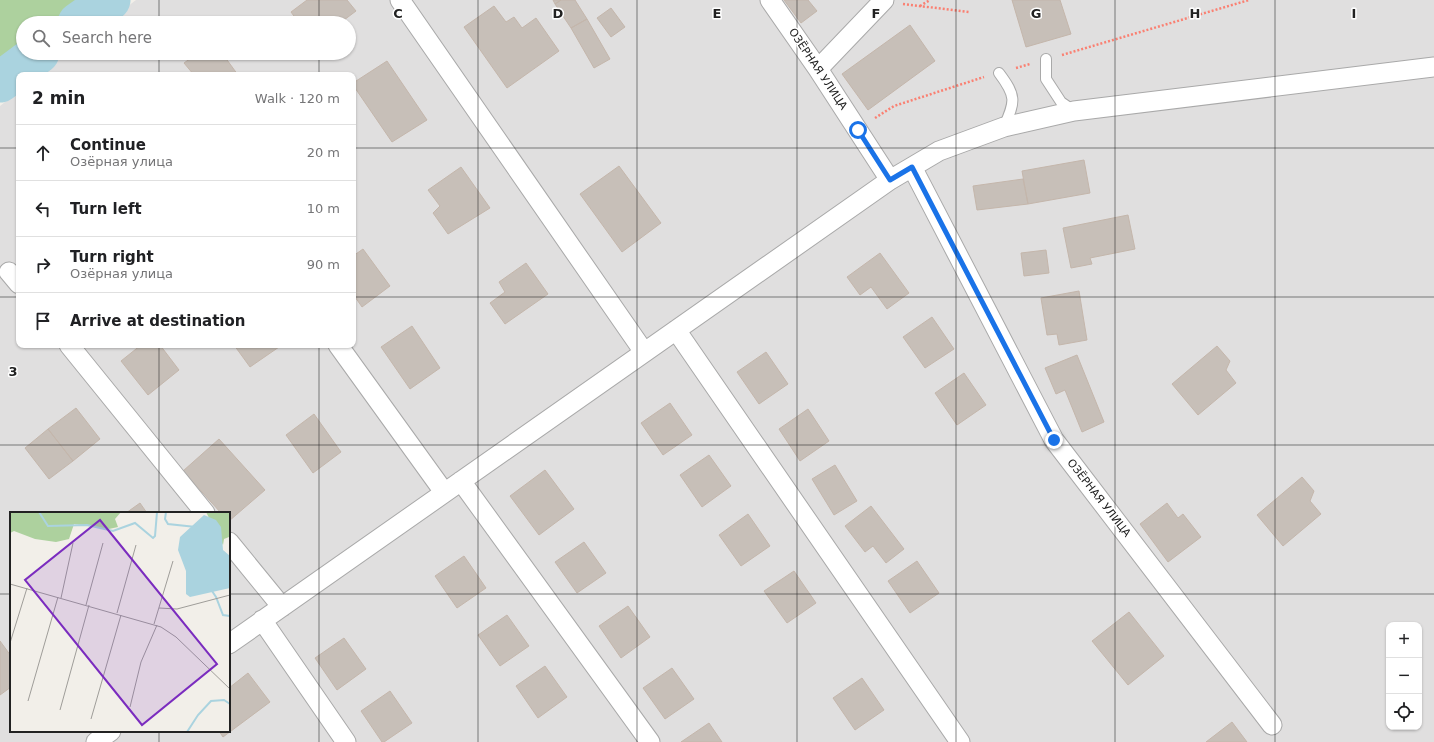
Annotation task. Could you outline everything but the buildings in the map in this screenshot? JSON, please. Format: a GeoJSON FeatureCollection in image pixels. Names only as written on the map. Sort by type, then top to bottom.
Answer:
{"type":"FeatureCollection","features":[{"type":"Feature","properties":{"kind":"street"},"geometry":{"type":"LineString","coordinates":[[400,0],[644,352]]}},
{"type":"Feature","properties":{"kind":"street","name":"ОЗЁРНАЯ УЛИЦА"},"geometry":{"type":"LineString","coordinates":[[770,0],[818,69],[890,180]]}},
{"type":"Feature","properties":{"kind":"street"},"geometry":{"type":"LineString","coordinates":[[818,69],[884,1]]}},
{"type":"Feature","properties":{"kind":"street"},"geometry":{"type":"LineString","coordinates":[[230,643],[890,180],[939,151],[1004,127],[1074,111],[1434,67]]}},
{"type":"Feature","properties":{"kind":"street","name":"ОЗЁРНАЯ УЛИЦА"},"geometry":{"type":"LineString","coordinates":[[912,167],[1054,440],[1272,724]]}},
{"type":"Feature","properties":{"kind":"street"},"geometry":{"type":"LineString","coordinates":[[676,330],[960,742]]}},
{"type":"Feature","properties":{"kind":"street"},"geometry":{"type":"LineString","coordinates":[[71,348],[204,512]]}},
{"type":"Feature","properties":{"kind":"street"},"geometry":{"type":"LineString","coordinates":[[340,348],[444,492]]}},
{"type":"Feature","properties":{"kind":"street"},"geometry":{"type":"LineString","coordinates":[[461,481],[650,742]]}},
{"type":"Feature","properties":{"kind":"street"},"geometry":{"type":"LineString","coordinates":[[230,543],[282,607]]}},
{"type":"Feature","properties":{"kind":"street"},"geometry":{"type":"LineString","coordinates":[[262,620],[346,742]]}},
{"type":"Feature","properties":{"kind":"street"},"geometry":{"type":"LineString","coordinates":[[96,742],[110,732]]}},
{"type":"Feature","properties":{"kind":"lane"},"geometry":{"type":"LineString","coordinates":[[1046,59],[1046,79],[1061,102],[1074,111]]}},
{"type":"Feature","properties":{"kind":"lane"},"geometry":{"type":"LineString","coordinates":[[999,73],[1009,87],[1014,104],[1004,127]]}},
{"type":"Feature","properties":{"kind":"path"},"geometry":{"type":"LineString","coordinates":[[919,6],[930,0]]}},
{"type":"Feature","properties":{"kind":"path"},"geometry":{"type":"LineString","coordinates":[[884,1],[969,12]]}},
{"type":"Feature","properties":{"kind":"shaded area"},"geometry":{"type":"Polygon","coordinates":[[[136,0],[1434,0],[1434,742],[0,742],[0,106],[16,93],[16,348],[356,348],[356,72],[43,72],[59,60],[356,60],[356,16],[115,16],[136,0]]]}},
{"type":"Feature","properties":{"kind":"green space"},"geometry":{"type":"Polygon","coordinates":[[[0,0],[86,0],[66,16],[16,16],[16,57],[0,70],[0,0]]]}},
{"type":"Feature","properties":{"kind":"waterway"},"geometry":{"type":"LineString","coordinates":[[88,16],[110,0]]}},
{"type":"Feature","properties":{"kind":"waterway"},"geometry":{"type":"LineString","coordinates":[[0,82],[30,60]]}},
{"type":"Feature","properties":{"kind":"route"},"geometry":{"type":"LineString","coordinates":[[858,130],[890,180],[912,167],[1054,440]]}}]}
